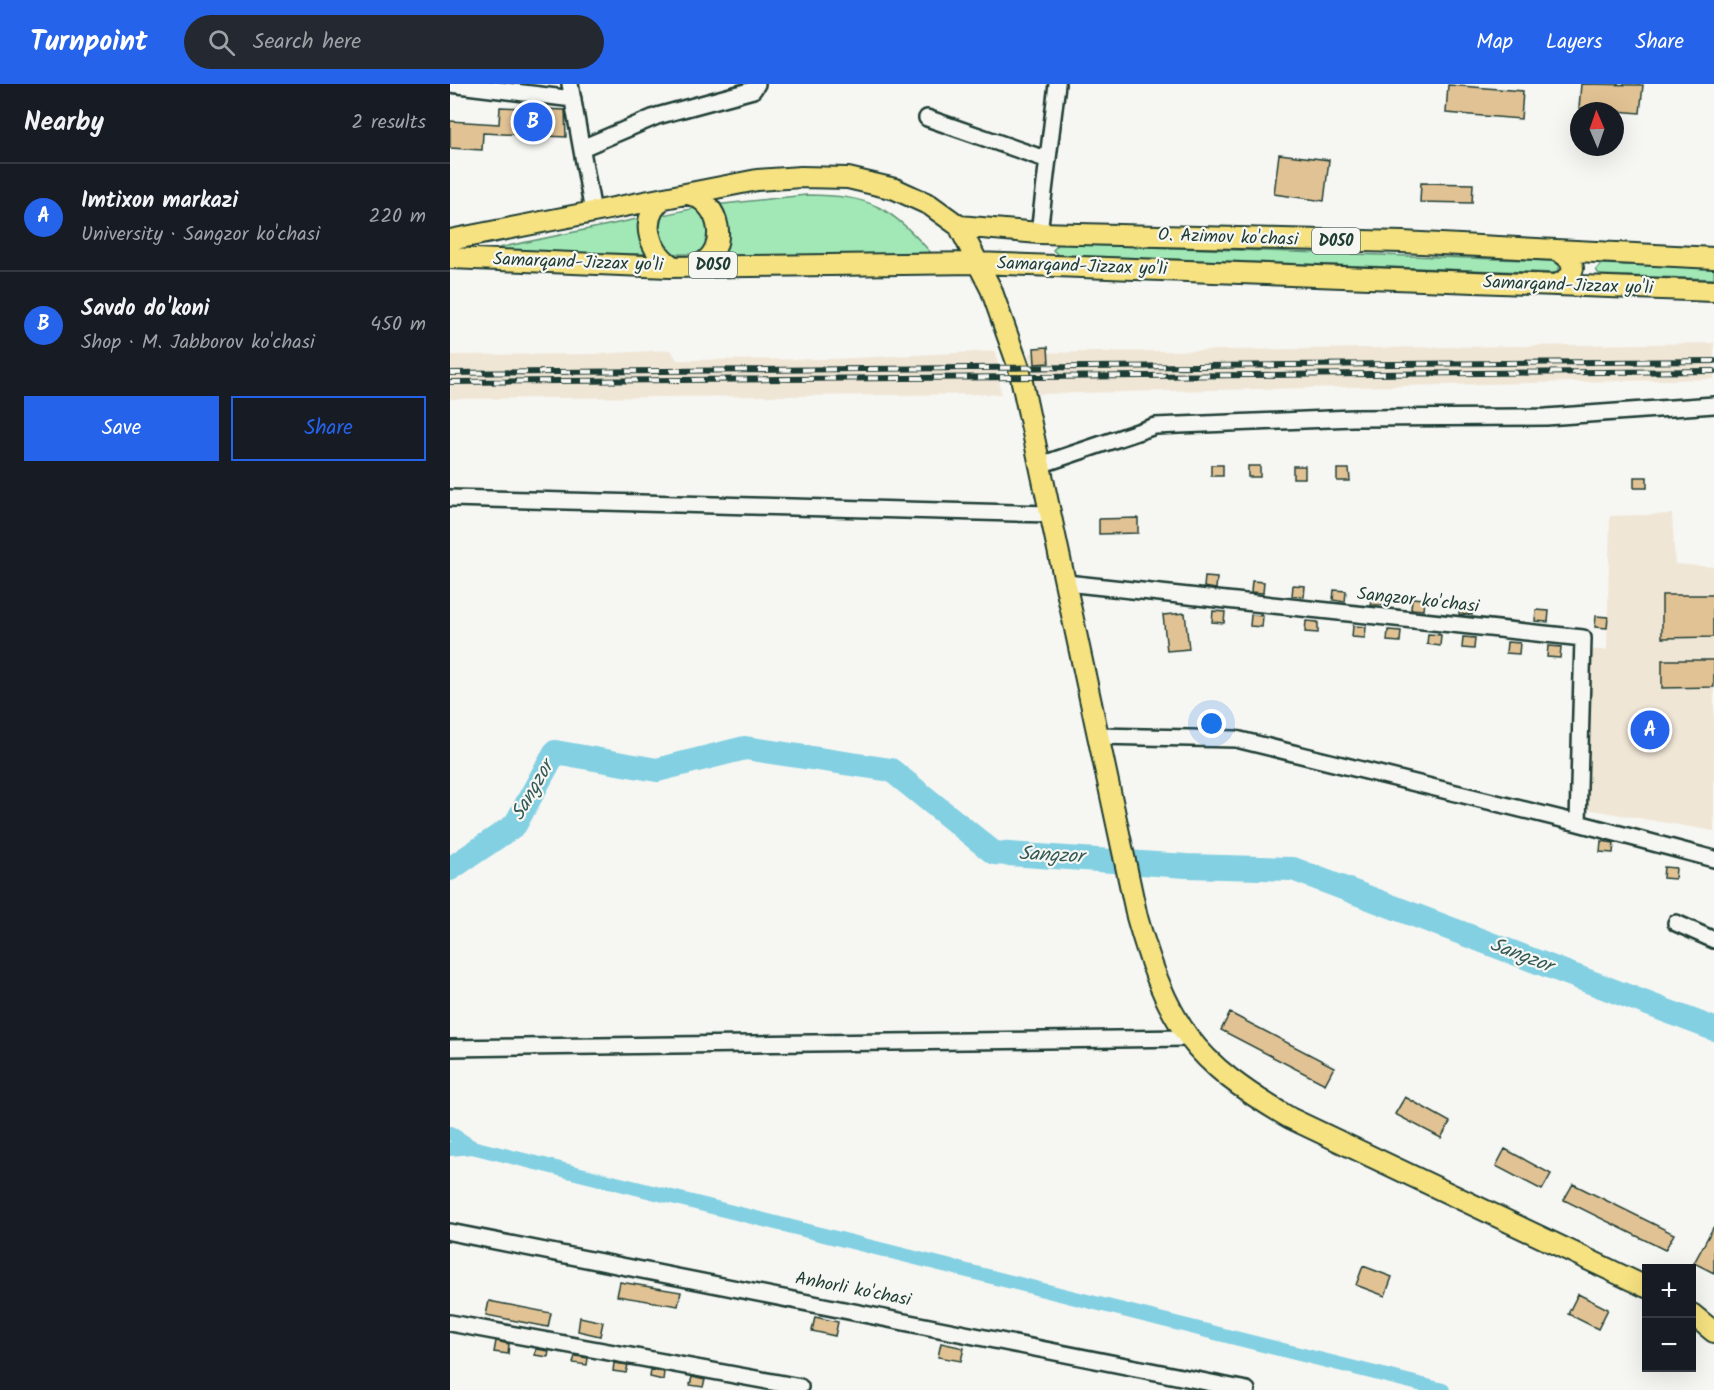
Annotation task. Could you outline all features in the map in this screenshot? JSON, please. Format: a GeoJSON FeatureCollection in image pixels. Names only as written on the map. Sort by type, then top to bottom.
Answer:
{"type":"FeatureCollection","features":[{"type":"Feature","properties":{"kind":"main road"},"geometry":{"type":"LineString","coordinates":[[450,240],[768,179],[848,178],[871,182],[912,196],[930,205],[959,226],[991,289],[1019,368],[1137,917],[1152,969],[1187,1038],[1235,1084],[1290,1118],[1642,1285]]}},
{"type":"Feature","properties":{"kind":"main road"},"geometry":{"type":"LineString","coordinates":[[688,194],[706,202],[716,219],[717,243],[714,254],[699,265]]}},
{"type":"Feature","properties":{"kind":"main road"},"geometry":{"type":"LineString","coordinates":[[664,198],[653,207],[649,230],[653,247],[672,266]]}},
{"type":"Feature","properties":{"kind":"main road","name":"O. Azimov ko'chasi"},"geometry":{"type":"LineString","coordinates":[[959,226],[1039,233],[1390,242],[1714,258]]}},
{"type":"Feature","properties":{"kind":"main road"},"geometry":{"type":"LineString","coordinates":[[1557,285],[1570,277],[1573,268],[1570,259],[1559,251]]}},
{"type":"Feature","properties":{"kind":"main road","name":"Samarqand-Jizzax yo'li"},"geometry":{"type":"LineString","coordinates":[[450,258],[672,266],[976,263],[1714,291]]}},
{"type":"Feature","properties":{"kind":"main road"},"geometry":{"type":"LineString","coordinates":[[1696,1317],[1714,1332]]}},
{"type":"Feature","properties":{"kind":"street"},"geometry":{"type":"LineString","coordinates":[[450,84],[572,91],[593,212]]}},
{"type":"Feature","properties":{"kind":"street"},"geometry":{"type":"LineString","coordinates":[[582,148],[657,116],[753,90],[757,84]]}},
{"type":"Feature","properties":{"kind":"street"},"geometry":{"type":"LineString","coordinates":[[1039,233],[1057,84]]}},
{"type":"Feature","properties":{"kind":"street"},"geometry":{"type":"LineString","coordinates":[[927,118],[1048,160]]}},
{"type":"Feature","properties":{"kind":"street"},"geometry":{"type":"LineString","coordinates":[[1040,465],[1155,426],[1353,418],[1546,417],[1714,405]]}},
{"type":"Feature","properties":{"kind":"street"},"geometry":{"type":"LineString","coordinates":[[450,498],[1051,514]]}},
{"type":"Feature","properties":{"kind":"street","name":"Sangzor ko'chasi"},"geometry":{"type":"LineString","coordinates":[[1066,583],[1583,638],[1578,823]]}},
{"type":"Feature","properties":{"kind":"street"},"geometry":{"type":"LineString","coordinates":[[1098,736],[1236,739],[1578,823],[1714,859]]}},
{"type":"Feature","properties":{"kind":"street"},"geometry":{"type":"LineString","coordinates":[[1676,923],[1714,940]]}},
{"type":"Feature","properties":{"kind":"street"},"geometry":{"type":"LineString","coordinates":[[450,1048],[1187,1038]]}},
{"type":"Feature","properties":{"kind":"street","name":"Anhorli ko'chasi"},"geometry":{"type":"LineString","coordinates":[[450,1232],[1248,1390]]}},
{"type":"Feature","properties":{"kind":"street"},"geometry":{"type":"LineString","coordinates":[[450,1323],[800,1387]]}},
{"type":"Feature","properties":{"kind":"shaded area"},"geometry":{"type":"Polygon","coordinates":[[[1714,343],[1714,379],[1036,394],[1029,353],[1714,343]]]}},
{"type":"Feature","properties":{"kind":"shaded area"},"geometry":{"type":"Polygon","coordinates":[[[671,350],[677,360],[833,359],[996,351],[1001,394],[450,399],[450,355],[596,354],[671,350]]]}},
{"type":"Feature","properties":{"kind":"shaded area"},"geometry":{"type":"Polygon","coordinates":[[[1672,514],[1675,564],[1714,567],[1714,831],[1586,809],[1587,650],[1607,650],[1610,516],[1672,514]]]}},
{"type":"Feature","properties":{"kind":"green space"},"geometry":{"type":"Polygon","coordinates":[[[806,195],[848,198],[878,207],[904,225],[933,255],[721,256],[715,205],[806,195]]]}},
{"type":"Feature","properties":{"kind":"green space"},"geometry":{"type":"Polygon","coordinates":[[[700,207],[708,223],[706,254],[667,254],[659,243],[658,216],[700,207]]]}},
{"type":"Feature","properties":{"kind":"green space"},"geometry":{"type":"Polygon","coordinates":[[[642,218],[646,254],[498,252],[498,248],[642,218]]]}},
{"type":"Feature","properties":{"kind":"green space"},"geometry":{"type":"Polygon","coordinates":[[[1059,244],[1556,261],[1560,267],[1555,273],[1058,255],[1053,250],[1059,244]]]}},
{"type":"Feature","properties":{"kind":"green space"},"geometry":{"type":"Polygon","coordinates":[[[1601,264],[1714,268],[1714,279],[1600,275],[1596,270],[1601,264]]]}},
{"type":"Feature","properties":{"kind":"building"},"geometry":{"type":"Polygon","coordinates":[[[1581,84],[1643,85],[1640,113],[1624,112],[1624,102],[1580,102],[1581,84]]]}},
{"type":"Feature","properties":{"kind":"building"},"geometry":{"type":"Polygon","coordinates":[[[1448,85],[1523,91],[1521,119],[1446,113],[1448,85]]]}},
{"type":"Feature","properties":{"kind":"building"},"geometry":{"type":"Polygon","coordinates":[[[500,107],[565,110],[566,137],[483,133],[482,150],[450,148],[450,121],[499,124],[500,107]]]}},
{"type":"Feature","properties":{"kind":"building"},"geometry":{"type":"Polygon","coordinates":[[[1279,154],[1329,160],[1324,201],[1274,194],[1279,154]]]}},
{"type":"Feature","properties":{"kind":"building"},"geometry":{"type":"Polygon","coordinates":[[[1421,183],[1473,184],[1472,203],[1420,202],[1421,183]]]}},
{"type":"Feature","properties":{"kind":"building"},"geometry":{"type":"Polygon","coordinates":[[[1048,347],[1049,363],[1035,364],[1034,348],[1048,347]]]}},
{"type":"Feature","properties":{"kind":"building"},"geometry":{"type":"Polygon","coordinates":[[[1211,465],[1223,465],[1223,476],[1211,476],[1211,465]]]}},
{"type":"Feature","properties":{"kind":"building"},"geometry":{"type":"Polygon","coordinates":[[[1248,466],[1260,466],[1260,477],[1248,477],[1248,466]]]}},
{"type":"Feature","properties":{"kind":"building"},"geometry":{"type":"Polygon","coordinates":[[[1293,466],[1305,466],[1305,478],[1293,478],[1293,466]]]}},
{"type":"Feature","properties":{"kind":"building"},"geometry":{"type":"Polygon","coordinates":[[[1337,469],[1349,469],[1350,481],[1337,481],[1337,469]]]}},
{"type":"Feature","properties":{"kind":"building"},"geometry":{"type":"Polygon","coordinates":[[[1634,477],[1647,477],[1647,488],[1634,488],[1634,477]]]}},
{"type":"Feature","properties":{"kind":"building"},"geometry":{"type":"Polygon","coordinates":[[[1138,518],[1138,533],[1099,534],[1099,519],[1138,518]]]}},
{"type":"Feature","properties":{"kind":"building"},"geometry":{"type":"Polygon","coordinates":[[[1205,577],[1217,578],[1216,589],[1204,587],[1205,577]]]}},
{"type":"Feature","properties":{"kind":"building"},"geometry":{"type":"Polygon","coordinates":[[[1252,581],[1264,582],[1263,593],[1251,592],[1252,581]]]}},
{"type":"Feature","properties":{"kind":"building"},"geometry":{"type":"Polygon","coordinates":[[[1293,585],[1305,586],[1304,597],[1292,596],[1293,585]]]}},
{"type":"Feature","properties":{"kind":"building"},"geometry":{"type":"Polygon","coordinates":[[[1334,590],[1346,591],[1345,602],[1333,600],[1334,590]]]}},
{"type":"Feature","properties":{"kind":"building"},"geometry":{"type":"Polygon","coordinates":[[[1372,593],[1384,595],[1383,605],[1371,605],[1372,593]]]}},
{"type":"Feature","properties":{"kind":"building"},"geometry":{"type":"Polygon","coordinates":[[[1662,595],[1713,595],[1713,637],[1662,638],[1662,595]]]}},
{"type":"Feature","properties":{"kind":"building"},"geometry":{"type":"Polygon","coordinates":[[[1412,598],[1424,599],[1423,610],[1411,609],[1412,598]]]}},
{"type":"Feature","properties":{"kind":"building"},"geometry":{"type":"Polygon","coordinates":[[[1460,603],[1473,604],[1472,615],[1459,614],[1460,603]]]}},
{"type":"Feature","properties":{"kind":"building"},"geometry":{"type":"Polygon","coordinates":[[[1536,610],[1549,611],[1548,622],[1535,621],[1536,610]]]}},
{"type":"Feature","properties":{"kind":"building"},"geometry":{"type":"Polygon","coordinates":[[[1213,611],[1225,612],[1224,623],[1212,622],[1213,611]]]}},
{"type":"Feature","properties":{"kind":"building"},"geometry":{"type":"Polygon","coordinates":[[[1185,613],[1189,649],[1167,651],[1163,615],[1185,613]]]}},
{"type":"Feature","properties":{"kind":"building"},"geometry":{"type":"Polygon","coordinates":[[[1251,615],[1263,616],[1262,627],[1250,626],[1251,615]]]}},
{"type":"Feature","properties":{"kind":"building"},"geometry":{"type":"Polygon","coordinates":[[[1596,616],[1608,617],[1607,628],[1595,627],[1596,616]]]}},
{"type":"Feature","properties":{"kind":"building"},"geometry":{"type":"Polygon","coordinates":[[[1306,621],[1318,622],[1318,633],[1305,632],[1306,621]]]}},
{"type":"Feature","properties":{"kind":"building"},"geometry":{"type":"Polygon","coordinates":[[[1353,626],[1366,627],[1365,638],[1352,637],[1353,626]]]}},
{"type":"Feature","properties":{"kind":"building"},"geometry":{"type":"Polygon","coordinates":[[[1388,630],[1401,631],[1400,642],[1387,641],[1388,630]]]}},
{"type":"Feature","properties":{"kind":"building"},"geometry":{"type":"Polygon","coordinates":[[[1428,634],[1441,635],[1440,646],[1427,644],[1428,634]]]}},
{"type":"Feature","properties":{"kind":"building"},"geometry":{"type":"Polygon","coordinates":[[[1463,637],[1475,638],[1474,649],[1462,648],[1463,637]]]}},
{"type":"Feature","properties":{"kind":"building"},"geometry":{"type":"Polygon","coordinates":[[[1507,642],[1520,643],[1519,654],[1506,653],[1507,642]]]}},
{"type":"Feature","properties":{"kind":"building"},"geometry":{"type":"Polygon","coordinates":[[[1548,646],[1561,647],[1560,658],[1547,657],[1548,646]]]}},
{"type":"Feature","properties":{"kind":"building"},"geometry":{"type":"Polygon","coordinates":[[[1662,660],[1714,660],[1714,687],[1662,688],[1662,660]]]}},
{"type":"Feature","properties":{"kind":"building"},"geometry":{"type":"Polygon","coordinates":[[[1601,841],[1614,843],[1613,853],[1600,852],[1601,841]]]}},
{"type":"Feature","properties":{"kind":"building"},"geometry":{"type":"Polygon","coordinates":[[[1664,867],[1676,868],[1675,879],[1663,878],[1664,867]]]}},
{"type":"Feature","properties":{"kind":"building"},"geometry":{"type":"Polygon","coordinates":[[[1230,1013],[1334,1067],[1325,1084],[1221,1030],[1230,1013]]]}},
{"type":"Feature","properties":{"kind":"building"},"geometry":{"type":"Polygon","coordinates":[[[1405,1097],[1450,1122],[1441,1138],[1395,1114],[1405,1097]]]}},
{"type":"Feature","properties":{"kind":"building"},"geometry":{"type":"Polygon","coordinates":[[[1505,1149],[1551,1174],[1542,1190],[1496,1166],[1505,1149]]]}},
{"type":"Feature","properties":{"kind":"building"},"geometry":{"type":"Polygon","coordinates":[[[1573,1184],[1674,1234],[1665,1250],[1564,1200],[1573,1184]]]}},
{"type":"Feature","properties":{"kind":"building"},"geometry":{"type":"Polygon","coordinates":[[[1714,1226],[1714,1273],[1694,1263],[1714,1226]]]}},
{"type":"Feature","properties":{"kind":"building"},"geometry":{"type":"Polygon","coordinates":[[[1363,1266],[1392,1277],[1385,1296],[1356,1285],[1363,1266]]]}},
{"type":"Feature","properties":{"kind":"building"},"geometry":{"type":"Polygon","coordinates":[[[620,1282],[681,1292],[678,1306],[617,1296],[620,1282]]]}},
{"type":"Feature","properties":{"kind":"building"},"geometry":{"type":"Polygon","coordinates":[[[1578,1294],[1608,1309],[1598,1329],[1568,1314],[1578,1294]]]}},
{"type":"Feature","properties":{"kind":"building"},"geometry":{"type":"Polygon","coordinates":[[[489,1301],[551,1313],[548,1327],[486,1315],[489,1301]]]}},
{"type":"Feature","properties":{"kind":"building"},"geometry":{"type":"Polygon","coordinates":[[[580,1317],[603,1322],[600,1336],[578,1331],[580,1317]]]}},
{"type":"Feature","properties":{"kind":"building"},"geometry":{"type":"Polygon","coordinates":[[[815,1317],[838,1322],[835,1336],[812,1331],[815,1317]]]}},
{"type":"Feature","properties":{"kind":"building"},"geometry":{"type":"Polygon","coordinates":[[[496,1341],[509,1344],[508,1354],[494,1352],[496,1341]]]}},
{"type":"Feature","properties":{"kind":"building"},"geometry":{"type":"Polygon","coordinates":[[[941,1343],[964,1348],[961,1361],[938,1357],[941,1343]]]}},
{"type":"Feature","properties":{"kind":"building"},"geometry":{"type":"Polygon","coordinates":[[[536,1349],[549,1351],[548,1357],[535,1355],[536,1349]]]}},
{"type":"Feature","properties":{"kind":"building"},"geometry":{"type":"Polygon","coordinates":[[[575,1356],[588,1358],[587,1365],[573,1363],[575,1356]]]}},
{"type":"Feature","properties":{"kind":"building"},"geometry":{"type":"Polygon","coordinates":[[[614,1363],[628,1365],[626,1373],[613,1371],[614,1363]]]}},
{"type":"Feature","properties":{"kind":"building"},"geometry":{"type":"Polygon","coordinates":[[[651,1370],[664,1372],[663,1380],[650,1377],[651,1370]]]}},
{"type":"Feature","properties":{"kind":"building"},"geometry":{"type":"Polygon","coordinates":[[[692,1377],[705,1380],[703,1387],[690,1385],[692,1377]]]}},
{"type":"Feature","properties":{"kind":"waterway","name":"Sangzor"},"geometry":{"type":"LineString","coordinates":[[450,869],[515,825],[555,752],[657,770],[745,748],[891,770],[994,853],[1186,866],[1293,869],[1714,1029]]}},
{"type":"Feature","properties":{"kind":"waterway"},"geometry":{"type":"LineString","coordinates":[[450,1133],[472,1147],[1443,1390]]}},
{"type":"Feature","properties":{"kind":"waterway"},"geometry":{"type":"LineString","coordinates":[[450,1149],[472,1147]]}},
{"type":"Feature","properties":{"kind":"railway"},"geometry":{"type":"LineString","coordinates":[[450,373],[1714,361]]}},
{"type":"Feature","properties":{"kind":"railway"},"geometry":{"type":"LineString","coordinates":[[450,382],[1714,371]]}},
{"type":"Feature","properties":{"kind":"place","name":"Savdo do'koni"},"geometry":{"type":"Point","coordinates":[533,122]}},
{"type":"Feature","properties":{"kind":"place","name":"Imtixon markazi"},"geometry":{"type":"Point","coordinates":[1650,730]}}]}
